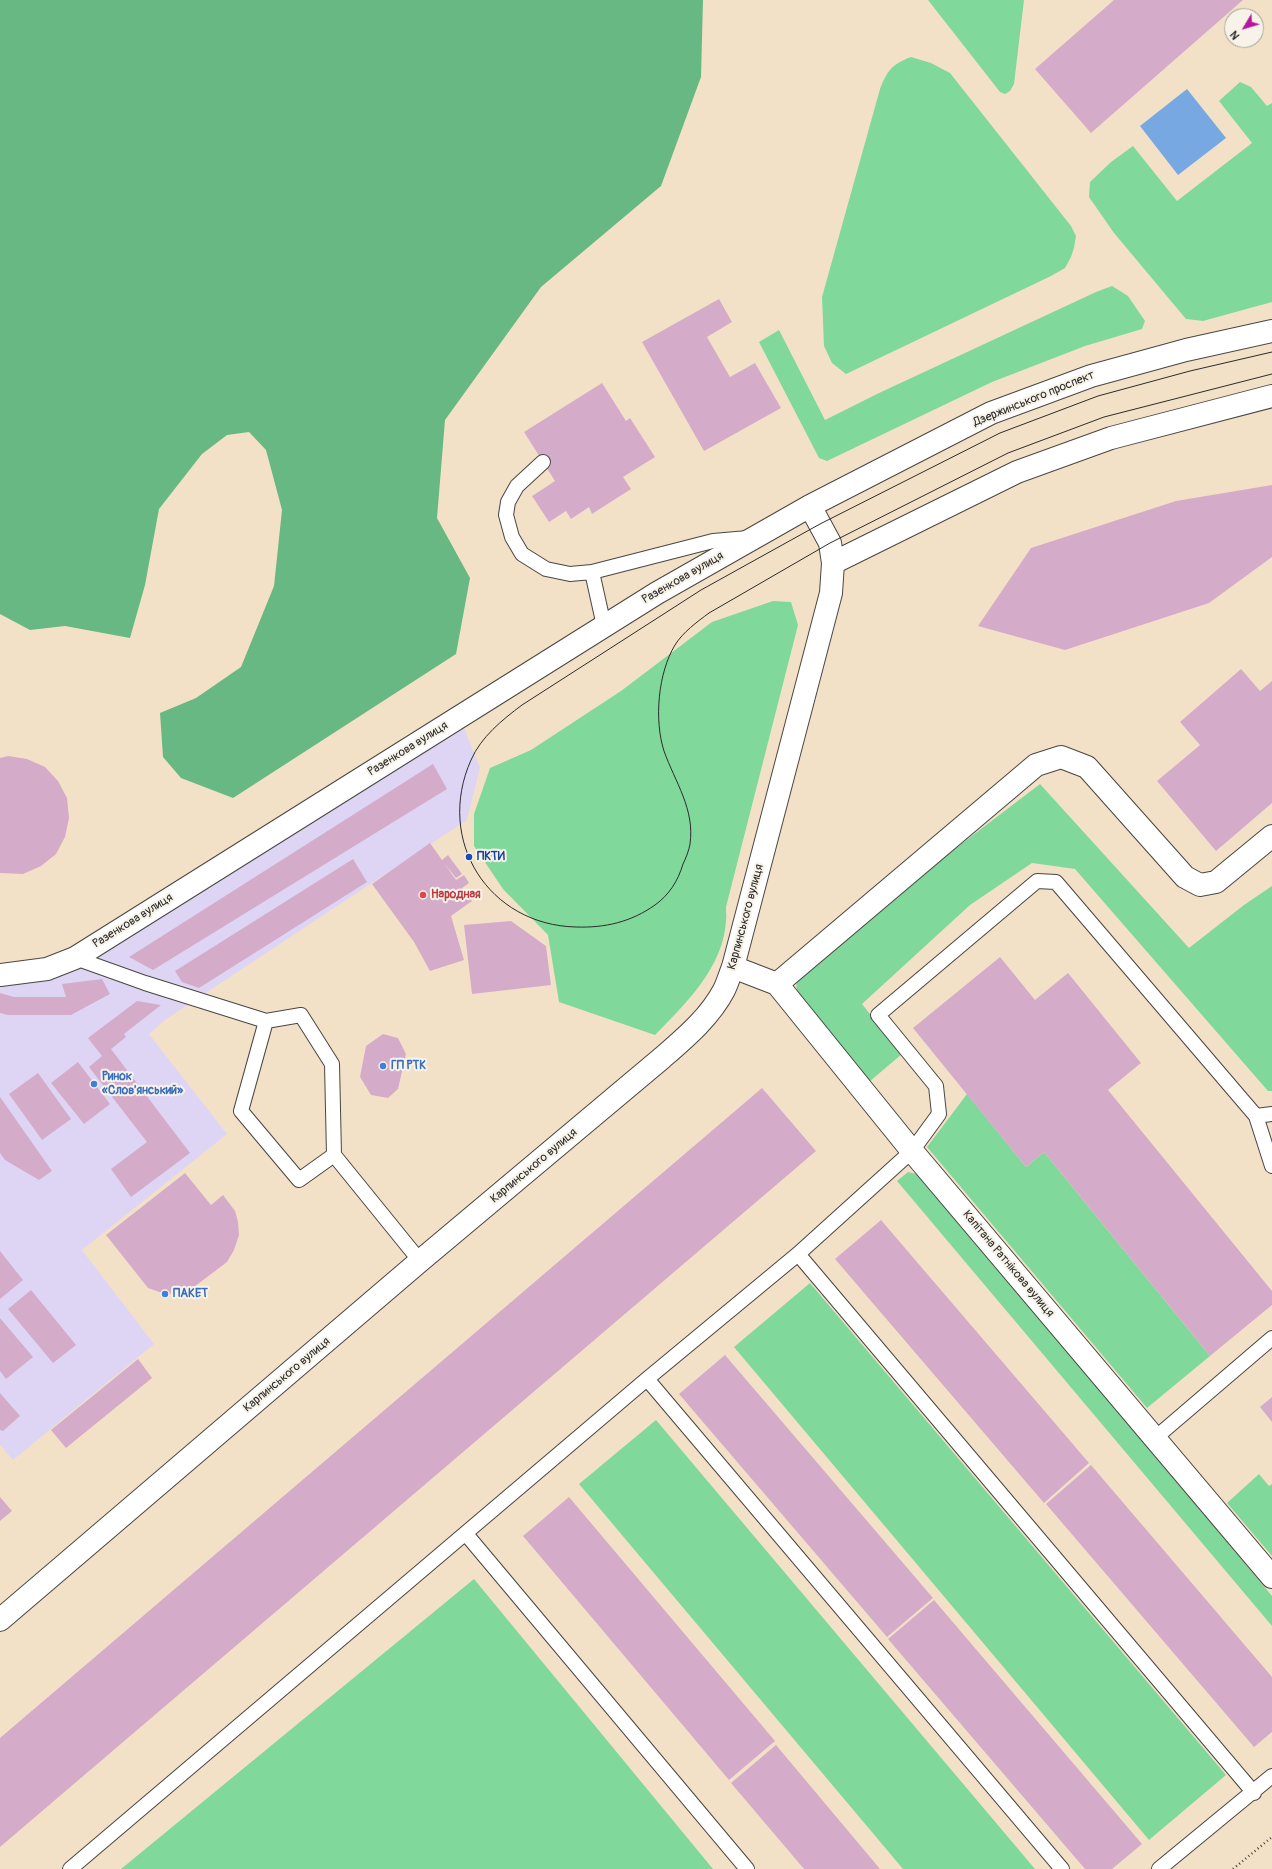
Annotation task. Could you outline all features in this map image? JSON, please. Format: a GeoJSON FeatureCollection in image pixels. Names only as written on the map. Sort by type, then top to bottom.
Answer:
{"type":"FeatureCollection","features":[{"type":"Feature","properties":{"kind":"street","name":"Дзержинського проспект"},"geometry":{"type":"LineString","coordinates":[[810,506],[991,413],[1091,376],[1186,350],[1272,331]]}},
{"type":"Feature","properties":{"kind":"street"},"geometry":{"type":"LineString","coordinates":[[833,563],[1017,472],[1111,438],[1272,396]]}},
{"type":"Feature","properties":{"kind":"street","name":"Разенкова вулиця"},"geometry":{"type":"LineString","coordinates":[[0,975],[47,969],[75,958],[657,593],[810,506]]}},
{"type":"Feature","properties":{"kind":"street","name":"Карпинського вулиця"},"geometry":{"type":"LineString","coordinates":[[0,1620],[420,1261],[690,1034],[710,1011],[724,990],[733,967],[832,593],[833,563],[830,542],[810,506]]}},
{"type":"Feature","properties":{"kind":"street"},"geometry":{"type":"LineString","coordinates":[[777,984],[1036,765],[1061,757],[1087,768],[1185,877],[1200,885],[1216,882],[1272,836]]}},
{"type":"Feature","properties":{"kind":"street","name":"Капітана Ратнікова вулиця"},"geometry":{"type":"LineString","coordinates":[[733,967],[777,984],[912,1151],[1272,1577]]}},
{"type":"Feature","properties":{"kind":"lane"},"geometry":{"type":"LineString","coordinates":[[543,462],[517,486],[508,502],[506,515],[512,537],[522,554],[546,569],[570,574],[592,572],[713,541],[756,537]]}},
{"type":"Feature","properties":{"kind":"lane"},"geometry":{"type":"LineString","coordinates":[[592,572],[604,626]]}},
{"type":"Feature","properties":{"kind":"lane"},"geometry":{"type":"LineString","coordinates":[[70,1869],[647,1379],[798,1254],[912,1151],[939,1114],[936,1086],[878,1015],[1037,881],[1056,882],[1256,1116],[1272,1166]]}},
{"type":"Feature","properties":{"kind":"lane"},"geometry":{"type":"LineString","coordinates":[[75,958],[145,983],[266,1021],[301,1015],[332,1064],[334,1155],[420,1261]]}},
{"type":"Feature","properties":{"kind":"lane"},"geometry":{"type":"LineString","coordinates":[[266,1021],[241,1111],[299,1180],[334,1155]]}},
{"type":"Feature","properties":{"kind":"lane"},"geometry":{"type":"LineString","coordinates":[[1256,1116],[1272,1114]]}},
{"type":"Feature","properties":{"kind":"lane"},"geometry":{"type":"LineString","coordinates":[[798,1254],[1254,1793]]}},
{"type":"Feature","properties":{"kind":"lane"},"geometry":{"type":"LineString","coordinates":[[1154,1439],[1272,1338]]}},
{"type":"Feature","properties":{"kind":"lane"},"geometry":{"type":"LineString","coordinates":[[647,1379],[1062,1869]]}},
{"type":"Feature","properties":{"kind":"lane"},"geometry":{"type":"LineString","coordinates":[[466,1534],[747,1869]]}},
{"type":"Feature","properties":{"kind":"lane"},"geometry":{"type":"LineString","coordinates":[[1159,1869],[1254,1793],[1272,1776]]}},
{"type":"Feature","properties":{"kind":"path"},"geometry":{"type":"LineString","coordinates":[[1233,1869],[1272,1837]]}},
{"type":"Feature","properties":{"kind":"shaded area","name":"Ринок «Слов'янський»"},"geometry":{"type":"Polygon","coordinates":[[[464,728],[480,768],[467,820],[165,1020],[149,1034],[227,1134],[82,1250],[154,1344],[13,1460],[0,1445],[0,970],[125,938],[464,728]]]}},
{"type":"Feature","properties":{"kind":"green space"},"geometry":{"type":"Polygon","coordinates":[[[0,0],[703,0],[701,77],[661,186],[541,287],[445,420],[437,518],[470,578],[456,654],[233,798],[181,778],[163,757],[160,713],[196,698],[241,667],[274,586],[282,510],[266,450],[249,432],[227,435],[202,454],[159,509],[145,585],[130,638],[65,626],[30,630],[0,614],[0,0]]]}},
{"type":"Feature","properties":{"kind":"green space"},"geometry":{"type":"Polygon","coordinates":[[[928,0],[1024,0],[1014,84],[1010,91],[1005,94],[1000,92],[928,0]]]}},
{"type":"Feature","properties":{"kind":"green space"},"geometry":{"type":"Polygon","coordinates":[[[911,57],[931,63],[950,73],[1071,226],[1076,236],[1074,248],[1065,268],[1051,276],[846,374],[832,363],[824,346],[822,297],[880,89],[885,77],[891,69],[899,62],[911,57]]]}},
{"type":"Feature","properties":{"kind":"green space"},"geometry":{"type":"Polygon","coordinates":[[[1240,82],[1251,87],[1267,106],[1272,103],[1272,302],[1203,321],[1186,319],[1114,233],[1089,197],[1090,182],[1111,162],[1133,146],[1177,201],[1252,143],[1219,101],[1240,82]]]}},
{"type":"Feature","properties":{"kind":"green space"},"geometry":{"type":"Polygon","coordinates":[[[1112,286],[1128,296],[1145,321],[1142,329],[1085,346],[992,382],[827,461],[819,458],[759,342],[779,330],[825,420],[879,393],[1096,292],[1112,286]]]}},
{"type":"Feature","properties":{"kind":"green space"},"geometry":{"type":"Polygon","coordinates":[[[773,601],[791,602],[798,625],[726,907],[726,927],[722,945],[715,962],[694,993],[655,1035],[559,1002],[548,935],[503,889],[474,846],[474,814],[490,768],[531,750],[621,691],[712,622],[773,601]]]}},
{"type":"Feature","properties":{"kind":"green space"},"geometry":{"type":"Polygon","coordinates":[[[1040,784],[1189,948],[1244,905],[1272,886],[1272,1091],[1268,1091],[1075,869],[1032,863],[970,905],[862,1004],[902,1054],[869,1082],[799,996],[797,990],[798,980],[813,957],[1040,784]]]}},
{"type":"Feature","properties":{"kind":"green space"},"geometry":{"type":"Polygon","coordinates":[[[967,1094],[1026,1167],[1044,1152],[1210,1356],[1147,1408],[927,1147],[967,1094]]]}},
{"type":"Feature","properties":{"kind":"green space"},"geometry":{"type":"Polygon","coordinates":[[[908,1172],[921,1175],[1272,1596],[1272,1626],[897,1181],[908,1172]]]}},
{"type":"Feature","properties":{"kind":"green space"},"geometry":{"type":"Polygon","coordinates":[[[810,1283],[1226,1775],[1149,1840],[734,1347],[810,1283]]]}},
{"type":"Feature","properties":{"kind":"green space"},"geometry":{"type":"Polygon","coordinates":[[[656,1420],[1035,1869],[903,1869],[579,1484],[656,1420]]]}},
{"type":"Feature","properties":{"kind":"green space"},"geometry":{"type":"Polygon","coordinates":[[[1259,1474],[1269,1486],[1272,1484],[1272,1556],[1227,1503],[1259,1474]]]}},
{"type":"Feature","properties":{"kind":"green space"},"geometry":{"type":"Polygon","coordinates":[[[474,1579],[713,1869],[121,1869],[474,1579]]]}},
{"type":"Feature","properties":{"kind":"water"},"geometry":{"type":"Polygon","coordinates":[[[1187,89],[1226,138],[1178,175],[1140,126],[1187,89]]]}},
{"type":"Feature","properties":{"kind":"building"},"geometry":{"type":"Polygon","coordinates":[[[1114,0],[1243,0],[1234,8],[1224,8],[1224,17],[1091,133],[1035,69],[1114,0]]]}},
{"type":"Feature","properties":{"kind":"building"},"geometry":{"type":"Polygon","coordinates":[[[719,299],[732,322],[707,337],[730,377],[755,363],[781,408],[704,451],[642,342],[719,299]]]}},
{"type":"Feature","properties":{"kind":"building"},"geometry":{"type":"Polygon","coordinates":[[[602,383],[626,421],[630,418],[655,457],[623,477],[631,489],[592,514],[589,507],[571,519],[566,511],[549,522],[532,496],[555,481],[524,432],[602,383]]]}},
{"type":"Feature","properties":{"kind":"building"},"geometry":{"type":"Polygon","coordinates":[[[1272,485],[1272,557],[1209,603],[1065,650],[978,626],[1031,548],[1176,501],[1272,485]]]}},
{"type":"Feature","properties":{"kind":"building"},"geometry":{"type":"Polygon","coordinates":[[[1241,669],[1260,691],[1272,681],[1272,803],[1216,851],[1157,781],[1200,745],[1180,722],[1241,669]]]}},
{"type":"Feature","properties":{"kind":"building"},"geometry":{"type":"Polygon","coordinates":[[[8,756],[27,759],[45,767],[58,781],[67,798],[69,818],[65,837],[56,854],[41,866],[23,874],[0,873],[0,758],[8,756]]]}},
{"type":"Feature","properties":{"kind":"building"},"geometry":{"type":"Polygon","coordinates":[[[433,764],[447,789],[153,970],[129,957],[433,764]]]}},
{"type":"Feature","properties":{"kind":"building","name":"Народная"},"geometry":{"type":"Polygon","coordinates":[[[430,843],[442,860],[448,855],[462,874],[456,878],[444,863],[456,880],[464,875],[469,883],[462,888],[472,901],[451,916],[464,960],[430,971],[414,942],[372,884],[430,843]]]}},
{"type":"Feature","properties":{"kind":"building"},"geometry":{"type":"Polygon","coordinates":[[[353,859],[367,882],[199,988],[182,982],[175,971],[353,859]]]}},
{"type":"Feature","properties":{"kind":"building"},"geometry":{"type":"Polygon","coordinates":[[[511,921],[546,946],[551,985],[472,994],[464,925],[511,921]]]}},
{"type":"Feature","properties":{"kind":"building"},"geometry":{"type":"Polygon","coordinates":[[[1000,957],[1035,1000],[1068,973],[1141,1063],[1108,1090],[1272,1291],[1272,1305],[1210,1356],[1044,1152],[1026,1167],[913,1028],[1000,957]]]}},
{"type":"Feature","properties":{"kind":"building"},"geometry":{"type":"Polygon","coordinates":[[[102,979],[110,994],[71,1015],[8,1015],[0,1013],[0,993],[14,997],[66,997],[62,984],[102,979]]]}},
{"type":"Feature","properties":{"kind":"building"},"geometry":{"type":"Polygon","coordinates":[[[137,1001],[161,1005],[124,1034],[126,1037],[111,1049],[190,1153],[131,1197],[111,1169],[147,1142],[89,1067],[102,1056],[88,1038],[137,1001]]]}},
{"type":"Feature","properties":{"kind":"building","name":"ГП РТК"},"geometry":{"type":"Polygon","coordinates":[[[383,1034],[398,1038],[406,1054],[398,1089],[388,1098],[371,1095],[360,1077],[366,1046],[383,1034]]]}},
{"type":"Feature","properties":{"kind":"building"},"geometry":{"type":"Polygon","coordinates":[[[78,1062],[110,1104],[84,1124],[51,1083],[78,1062]]]}},
{"type":"Feature","properties":{"kind":"building"},"geometry":{"type":"Polygon","coordinates":[[[38,1073],[71,1119],[42,1140],[9,1094],[38,1073]]]}},
{"type":"Feature","properties":{"kind":"building"},"geometry":{"type":"Polygon","coordinates":[[[762,1088],[816,1151],[0,1847],[0,1738],[762,1088]]]}},
{"type":"Feature","properties":{"kind":"building"},"geometry":{"type":"Polygon","coordinates":[[[0,1097],[52,1171],[39,1180],[5,1160],[0,1153],[0,1097]]]}},
{"type":"Feature","properties":{"kind":"building"},"geometry":{"type":"Polygon","coordinates":[[[185,1173],[211,1205],[223,1195],[235,1211],[239,1235],[234,1250],[227,1262],[186,1293],[165,1294],[148,1288],[106,1235],[185,1173]]]}},
{"type":"Feature","properties":{"kind":"building"},"geometry":{"type":"Polygon","coordinates":[[[881,1220],[1089,1463],[1044,1503],[835,1259],[881,1220]]]}},
{"type":"Feature","properties":{"kind":"building"},"geometry":{"type":"Polygon","coordinates":[[[0,1251],[23,1280],[0,1299],[0,1251]]]}},
{"type":"Feature","properties":{"kind":"building"},"geometry":{"type":"Polygon","coordinates":[[[31,1290],[76,1345],[53,1363],[8,1309],[31,1290]]]}},
{"type":"Feature","properties":{"kind":"building"},"geometry":{"type":"Polygon","coordinates":[[[0,1318],[33,1357],[6,1379],[0,1371],[0,1318]]]}},
{"type":"Feature","properties":{"kind":"building"},"geometry":{"type":"Polygon","coordinates":[[[725,1355],[933,1598],[887,1637],[679,1394],[725,1355]]]}},
{"type":"Feature","properties":{"kind":"building"},"geometry":{"type":"Polygon","coordinates":[[[138,1359],[152,1378],[66,1448],[51,1430],[138,1359]]]}},
{"type":"Feature","properties":{"kind":"building"},"geometry":{"type":"Polygon","coordinates":[[[0,1393],[20,1416],[3,1431],[0,1430],[0,1393]]]}},
{"type":"Feature","properties":{"kind":"building"},"geometry":{"type":"Polygon","coordinates":[[[1272,1397],[1272,1422],[1260,1407],[1272,1397]]]}},
{"type":"Feature","properties":{"kind":"building"},"geometry":{"type":"Polygon","coordinates":[[[1091,1465],[1272,1677],[1272,1732],[1254,1747],[1046,1504],[1091,1465]]]}},
{"type":"Feature","properties":{"kind":"building"},"geometry":{"type":"Polygon","coordinates":[[[0,1497],[12,1511],[0,1521],[0,1497]]]}},
{"type":"Feature","properties":{"kind":"building"},"geometry":{"type":"Polygon","coordinates":[[[569,1497],[775,1741],[729,1780],[523,1536],[569,1497]]]}},
{"type":"Feature","properties":{"kind":"building"},"geometry":{"type":"Polygon","coordinates":[[[934,1600],[1142,1844],[1112,1869],[1085,1869],[888,1639],[934,1600]]]}},
{"type":"Feature","properties":{"kind":"building"},"geometry":{"type":"Polygon","coordinates":[[[776,1745],[880,1869],[804,1869],[731,1783],[776,1745]]]}},
{"type":"Feature","properties":{"kind":"tram line"},"geometry":{"type":"LineString","coordinates":[[1272,352],[1190,371],[1098,396],[1000,433],[820,524],[701,590],[522,705],[500,723],[480,744],[471,760],[462,790],[460,820],[465,848],[477,873],[495,895],[518,911],[545,923],[576,927],[607,925],[627,920],[646,911],[665,897],[676,882],[690,844],[691,831],[687,807],[664,751],[659,725],[659,697],[661,683],[669,656],[678,640],[690,628],[709,613],[830,543],[1008,453],[1104,417],[1272,374]]}},
{"type":"Feature","properties":{"kind":"place","name":"ПКТИ"},"geometry":{"type":"Point","coordinates":[469,857]}},
{"type":"Feature","properties":{"kind":"place","name":"Народная"},"geometry":{"type":"Point","coordinates":[423,895]}},
{"type":"Feature","properties":{"kind":"place","name":"ГП РТК"},"geometry":{"type":"Point","coordinates":[383,1066]}},
{"type":"Feature","properties":{"kind":"place","name":"Ринок «Слов'янський»"},"geometry":{"type":"Point","coordinates":[94,1084]}},
{"type":"Feature","properties":{"kind":"place","name":"ПАКЕТ"},"geometry":{"type":"Point","coordinates":[165,1294]}}]}
